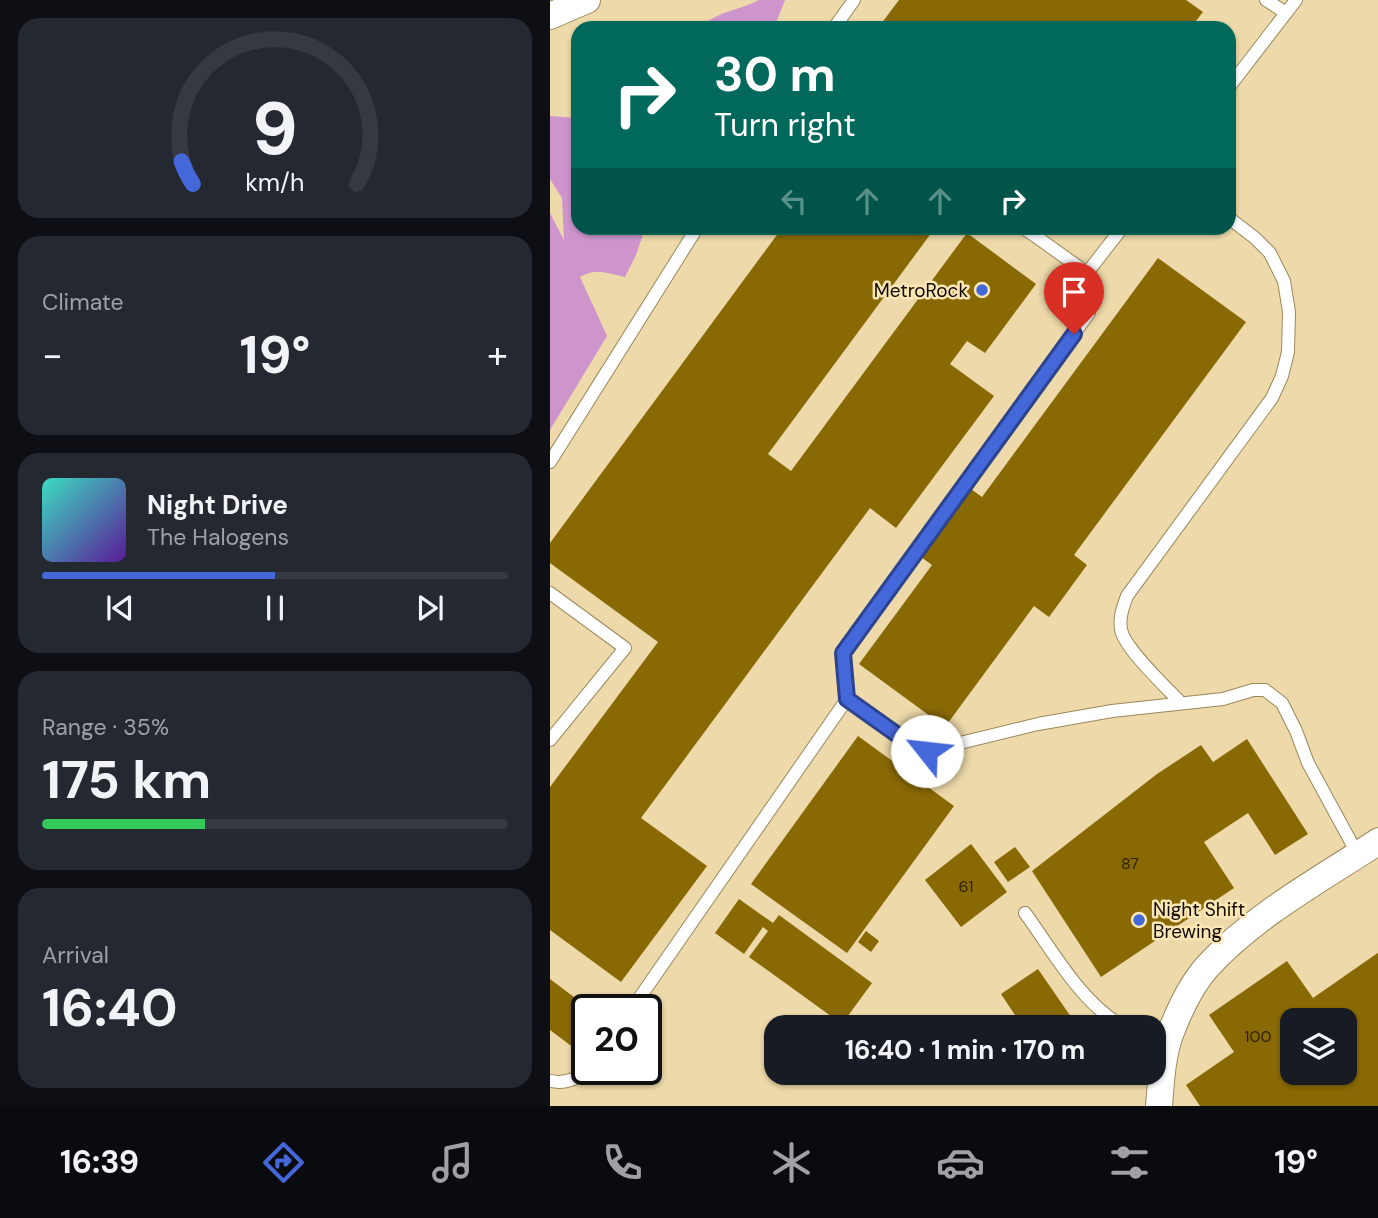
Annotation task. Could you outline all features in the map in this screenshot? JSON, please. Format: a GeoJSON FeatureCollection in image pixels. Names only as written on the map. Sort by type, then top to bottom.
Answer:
{"type":"FeatureCollection","features":[{"type":"Feature","properties":{"kind":"street"},"geometry":{"type":"LineString","coordinates":[[550,16],[587,0]]}},
{"type":"Feature","properties":{"kind":"street"},"geometry":{"type":"LineString","coordinates":[[1166,1037],[1205,969],[1250,927],[1368,848]]}},
{"type":"Feature","properties":{"kind":"street"},"geometry":{"type":"LineString","coordinates":[[1159,1106],[1160,1085]]}},
{"type":"Feature","properties":{"kind":"lane"},"geometry":{"type":"LineString","coordinates":[[839,21],[854,0]]}},
{"type":"Feature","properties":{"kind":"lane"},"geometry":{"type":"LineString","coordinates":[[1266,0],[1286,13]]}},
{"type":"Feature","properties":{"kind":"lane"},"geometry":{"type":"LineString","coordinates":[[1236,78],[1296,0]]}},
{"type":"Feature","properties":{"kind":"lane"},"geometry":{"type":"LineString","coordinates":[[1180,702],[1137,657],[1121,632],[1120,616],[1127,596],[1272,398],[1288,352],[1289,312],[1284,281],[1270,253],[1236,223]]}},
{"type":"Feature","properties":{"kind":"lane"},"geometry":{"type":"LineString","coordinates":[[550,462],[693,235]]}},
{"type":"Feature","properties":{"kind":"lane"},"geometry":{"type":"LineString","coordinates":[[1034,235],[1087,273]]}},
{"type":"Feature","properties":{"kind":"lane"},"geometry":{"type":"LineString","coordinates":[[642,994],[847,699],[843,653],[1089,313],[1087,273],[1117,235]]}},
{"type":"Feature","properties":{"kind":"lane"},"geometry":{"type":"LineString","coordinates":[[550,593],[625,648],[550,740]]}},
{"type":"Feature","properties":{"kind":"lane"},"geometry":{"type":"LineString","coordinates":[[847,699],[906,741],[927,751],[1038,724],[1180,702],[1223,699],[1253,690],[1265,690],[1282,704],[1296,731],[1308,764],[1368,848]]}},
{"type":"Feature","properties":{"kind":"lane"},"geometry":{"type":"LineString","coordinates":[[1025,913],[1086,998],[1104,1015]]}},
{"type":"Feature","properties":{"kind":"lane"},"geometry":{"type":"LineString","coordinates":[[550,1082],[562,1084],[571,1080]]}},
{"type":"Feature","properties":{"kind":"shaded area"},"geometry":{"type":"Polygon","coordinates":[[[759,0],[785,0],[777,21],[708,21],[721,15],[759,0]]]}},
{"type":"Feature","properties":{"kind":"shaded area"},"geometry":{"type":"Polygon","coordinates":[[[550,116],[571,118],[571,235],[643,235],[625,277],[592,272],[580,277],[607,336],[550,430],[550,213],[564,240],[562,198],[550,179],[550,116]]]}},
{"type":"Feature","properties":{"kind":"building"},"geometry":{"type":"Polygon","coordinates":[[[899,0],[1186,0],[1203,12],[1196,21],[883,21],[899,0]]]}},
{"type":"Feature","properties":{"kind":"building"},"geometry":{"type":"Polygon","coordinates":[[[777,235],[930,235],[768,454],[791,471],[966,235],[970,235],[1036,284],[985,353],[967,341],[950,364],[994,396],[896,528],[870,508],[641,818],[707,866],[621,982],[550,930],[550,787],[658,642],[550,563],[550,543],[777,235]]]}},
{"type":"Feature","properties":{"kind":"building"},"geometry":{"type":"Polygon","coordinates":[[[1158,258],[1246,322],[1074,555],[1087,565],[1049,617],[1034,606],[945,727],[859,664],[932,565],[921,557],[971,489],[982,497],[1158,258]]]}},
{"type":"Feature","properties":{"kind":"building"},"geometry":{"type":"Polygon","coordinates":[[[858,736],[954,806],[847,953],[751,884],[858,736]]]}},
{"type":"Feature","properties":{"kind":"building"},"geometry":{"type":"Polygon","coordinates":[[[1247,739],[1308,834],[1275,855],[1248,813],[1204,842],[1234,888],[1101,977],[1032,871],[1157,774],[1201,745],[1213,762],[1247,739]]]}},
{"type":"Feature","properties":{"kind":"building"},"geometry":{"type":"Polygon","coordinates":[[[971,844],[1007,892],[961,927],[925,880],[971,844]]]}},
{"type":"Feature","properties":{"kind":"building"},"geometry":{"type":"Polygon","coordinates":[[[1015,847],[1030,867],[1008,882],[994,862],[1015,847]]]}},
{"type":"Feature","properties":{"kind":"building"},"geometry":{"type":"Polygon","coordinates":[[[739,899],[773,923],[779,915],[872,983],[849,1015],[830,1015],[749,957],[768,931],[763,927],[744,954],[715,933],[739,899]]]}},
{"type":"Feature","properties":{"kind":"building"},"geometry":{"type":"Polygon","coordinates":[[[866,931],[879,941],[871,952],[858,942],[866,931]]]}},
{"type":"Feature","properties":{"kind":"building"},"geometry":{"type":"Polygon","coordinates":[[[1379,952],[1379,1106],[1200,1106],[1186,1085],[1234,1052],[1209,1015],[1287,961],[1313,998],[1379,952]]]}},
{"type":"Feature","properties":{"kind":"building"},"geometry":{"type":"Polygon","coordinates":[[[1038,969],[1070,1015],[1015,1015],[1001,994],[1038,969]]]}},
{"type":"Feature","properties":{"kind":"building"},"geometry":{"type":"Polygon","coordinates":[[[550,979],[571,995],[571,1046],[550,1030],[550,979]]]}},
{"type":"Feature","properties":{"kind":"place","name":"MetroRock"},"geometry":{"type":"Point","coordinates":[982,290]}},
{"type":"Feature","properties":{"kind":"place","name":"Night Shift Brewing"},"geometry":{"type":"Point","coordinates":[1139,920]}},
{"type":"Feature","properties":{"kind":"route"},"geometry":{"type":"LineString","coordinates":[[927,751],[906,741],[847,699],[843,653],[1074,334]]}}]}
